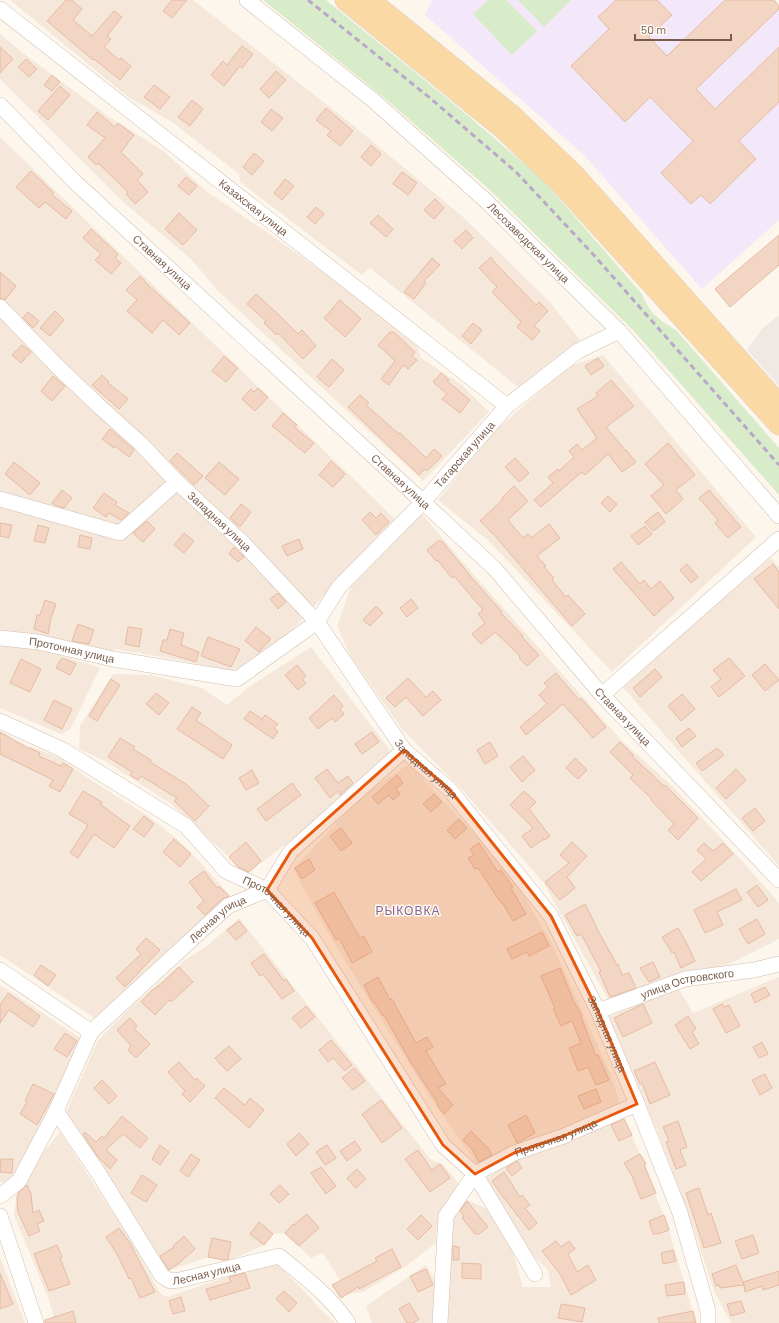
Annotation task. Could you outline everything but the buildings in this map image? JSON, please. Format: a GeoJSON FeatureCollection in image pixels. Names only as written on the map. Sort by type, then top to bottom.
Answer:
{"type":"FeatureCollection","features":[{"type":"Feature","properties":{"kind":"main road"},"geometry":{"type":"LineString","coordinates":[[345,0],[502,128],[561,184],[779,425]]}},
{"type":"Feature","properties":{"kind":"main road"},"geometry":{"type":"LineString","coordinates":[[370,0],[513,116],[573,173],[779,404]]}},
{"type":"Feature","properties":{"kind":"street","name":"Лесозаводская улица"},"geometry":{"type":"LineString","coordinates":[[247,0],[374,101],[485,200],[619,331],[779,516]]}},
{"type":"Feature","properties":{"kind":"street","name":"Казахская улица"},"geometry":{"type":"LineString","coordinates":[[0,9],[508,406]]}},
{"type":"Feature","properties":{"kind":"street","name":"Ставная улица"},"geometry":{"type":"LineString","coordinates":[[0,105],[76,183],[494,569],[602,695],[779,880]]}},
{"type":"Feature","properties":{"kind":"street","name":"Западная улица"},"geometry":{"type":"LineString","coordinates":[[0,307],[100,408],[140,443],[177,482],[244,544],[317,622],[404,750],[450,790],[551,916],[598,1012],[637,1104],[680,1213],[708,1311],[708,1323]]}},
{"type":"Feature","properties":{"kind":"street","name":"Татарская улица"},"geometry":{"type":"LineString","coordinates":[[317,622],[339,588],[423,502],[508,406],[578,351],[619,331]]}},
{"type":"Feature","properties":{"kind":"street"},"geometry":{"type":"LineString","coordinates":[[0,499],[120,533],[177,482]]}},
{"type":"Feature","properties":{"kind":"street"},"geometry":{"type":"LineString","coordinates":[[602,695],[779,539]]}},
{"type":"Feature","properties":{"kind":"street","name":"Проточная улица"},"geometry":{"type":"LineString","coordinates":[[0,638],[38,642],[113,659],[236,679],[317,622]]}},
{"type":"Feature","properties":{"kind":"street","name":"Проточная улица"},"geometry":{"type":"LineString","coordinates":[[0,720],[63,750],[186,826],[226,871],[268,890],[312,938],[443,1145],[476,1174],[535,1274]]}},
{"type":"Feature","properties":{"kind":"street"},"geometry":{"type":"LineString","coordinates":[[268,890],[291,851],[404,750]]}},
{"type":"Feature","properties":{"kind":"street","name":"Лесная улица"},"geometry":{"type":"LineString","coordinates":[[0,1196],[19,1181],[56,1111],[91,1032],[228,906],[268,890]]}},
{"type":"Feature","properties":{"kind":"street","name":"улица Островского"},"geometry":{"type":"LineString","coordinates":[[598,1012],[685,979],[754,970],[779,964]]}},
{"type":"Feature","properties":{"kind":"street"},"geometry":{"type":"LineString","coordinates":[[0,970],[91,1032]]}},
{"type":"Feature","properties":{"kind":"street","name":"Проточная улица"},"geometry":{"type":"LineString","coordinates":[[440,1323],[446,1216],[476,1174],[514,1153],[564,1136],[637,1104]]}},
{"type":"Feature","properties":{"kind":"street","name":"Лесная улица"},"geometry":{"type":"LineString","coordinates":[[56,1111],[99,1174],[162,1276],[170,1280],[180,1280],[279,1256],[317,1286],[340,1311],[348,1323]]}},
{"type":"Feature","properties":{"kind":"street"},"geometry":{"type":"LineString","coordinates":[[0,1216],[36,1323]]}},
{"type":"Feature","properties":{"kind":"highlighted area"},"geometry":{"type":"Polygon","coordinates":[[[404,750],[450,790],[551,916],[598,1011],[637,1104],[564,1136],[514,1153],[475,1174],[443,1145],[312,938],[267,890],[291,851],[404,750]]]}},
{"type":"Feature","properties":{"kind":"shaded area"},"geometry":{"type":"Polygon","coordinates":[[[10,0],[193,0],[354,126],[463,217],[549,301],[580,340],[518,387],[370,268],[362,275],[240,182],[239,174],[172,122],[128,97],[10,0]]]}},
{"type":"Feature","properties":{"kind":"shaded area"},"geometry":{"type":"Polygon","coordinates":[[[432,0],[765,0],[779,10],[779,220],[702,289],[585,156],[425,15],[432,0]]]}},
{"type":"Feature","properties":{"kind":"shaded area"},"geometry":{"type":"Polygon","coordinates":[[[0,34],[19,50],[109,117],[165,152],[206,191],[397,325],[395,329],[417,346],[421,358],[462,385],[489,412],[423,481],[219,292],[191,259],[122,201],[0,79],[0,34]]]}},
{"type":"Feature","properties":{"kind":"shaded area"},"geometry":{"type":"Polygon","coordinates":[[[0,137],[395,519],[296,626],[249,666],[228,671],[179,660],[115,649],[112,654],[0,633],[0,137]]]}},
{"type":"Feature","properties":{"kind":"shaded area"},"geometry":{"type":"Polygon","coordinates":[[[779,315],[779,386],[747,350],[763,328],[779,315]]]}},
{"type":"Feature","properties":{"kind":"shaded area"},"geometry":{"type":"Polygon","coordinates":[[[603,355],[756,537],[612,672],[489,541],[438,500],[493,433],[567,367],[603,355]]]}},
{"type":"Feature","properties":{"kind":"shaded area"},"geometry":{"type":"Polygon","coordinates":[[[422,514],[473,574],[621,740],[672,786],[775,898],[779,904],[779,939],[729,964],[680,975],[609,1001],[543,882],[465,793],[402,729],[351,657],[337,626],[352,584],[422,514]]]}},
{"type":"Feature","properties":{"kind":"shaded area"},"geometry":{"type":"Polygon","coordinates":[[[771,558],[779,567],[779,866],[621,685],[771,558]]]}},
{"type":"Feature","properties":{"kind":"shaded area"},"geometry":{"type":"Polygon","coordinates":[[[0,643],[45,650],[100,668],[70,730],[61,734],[0,708],[0,643]]]}},
{"type":"Feature","properties":{"kind":"shaded area"},"geometry":{"type":"Polygon","coordinates":[[[311,647],[392,753],[320,818],[245,875],[229,857],[170,803],[105,761],[79,749],[80,726],[113,674],[151,675],[202,688],[227,705],[249,687],[311,647]]]}},
{"type":"Feature","properties":{"kind":"shaded area"},"geometry":{"type":"Polygon","coordinates":[[[0,731],[24,744],[62,759],[86,777],[148,816],[177,839],[231,897],[96,1019],[0,955],[0,731]]]}},
{"type":"Feature","properties":{"kind":"shaded area"},"geometry":{"type":"Polygon","coordinates":[[[409,764],[476,836],[520,889],[550,940],[610,1073],[621,1106],[478,1166],[430,1097],[374,1008],[324,926],[293,869],[359,799],[409,764]]]}},
{"type":"Feature","properties":{"kind":"shaded area"},"geometry":{"type":"Polygon","coordinates":[[[239,918],[431,1160],[443,1164],[459,1184],[437,1225],[436,1243],[406,1266],[363,1292],[348,1294],[323,1253],[311,1258],[284,1233],[273,1234],[264,1245],[228,1261],[208,1257],[167,1271],[64,1117],[98,1040],[129,1009],[185,960],[207,946],[239,918]]]}},
{"type":"Feature","properties":{"kind":"shaded area"},"geometry":{"type":"Polygon","coordinates":[[[779,977],[779,1323],[731,1323],[714,1291],[689,1215],[657,1131],[608,1017],[678,988],[693,1013],[779,977]]]}},
{"type":"Feature","properties":{"kind":"shaded area"},"geometry":{"type":"Polygon","coordinates":[[[0,985],[82,1039],[60,1089],[11,1183],[0,1182],[0,985]]]}},
{"type":"Feature","properties":{"kind":"shaded area"},"geometry":{"type":"Polygon","coordinates":[[[623,1117],[646,1164],[649,1178],[669,1230],[696,1323],[445,1323],[449,1227],[458,1208],[467,1200],[487,1209],[512,1249],[523,1287],[551,1287],[548,1270],[531,1254],[486,1185],[487,1178],[516,1159],[623,1117]]]}},
{"type":"Feature","properties":{"kind":"shaded area"},"geometry":{"type":"Polygon","coordinates":[[[60,1132],[132,1242],[160,1293],[167,1297],[245,1271],[278,1264],[335,1323],[55,1323],[49,1300],[14,1215],[17,1193],[30,1169],[60,1132]]]}},
{"type":"Feature","properties":{"kind":"shaded area"},"geometry":{"type":"Polygon","coordinates":[[[0,1257],[25,1323],[0,1323],[0,1257]]]}},
{"type":"Feature","properties":{"kind":"shaded area"},"geometry":{"type":"Polygon","coordinates":[[[426,1265],[437,1285],[436,1323],[372,1323],[366,1306],[426,1265]]]}},
{"type":"Feature","properties":{"kind":"green space"},"geometry":{"type":"Polygon","coordinates":[[[263,0],[326,0],[459,108],[543,180],[642,294],[651,311],[664,323],[676,330],[779,448],[779,495],[632,329],[491,191],[387,100],[263,0]]]}},
{"type":"Feature","properties":{"kind":"green space"},"geometry":{"type":"Polygon","coordinates":[[[488,0],[506,0],[537,31],[512,55],[473,14],[488,0]]]}},
{"type":"Feature","properties":{"kind":"green space"},"geometry":{"type":"Polygon","coordinates":[[[518,0],[571,0],[544,27],[518,0]]]}},
{"type":"Feature","properties":{"kind":"railway"},"geometry":{"type":"LineString","coordinates":[[308,0],[430,98],[516,172],[591,252],[779,465]]}},
{"type":"Feature","properties":{"kind":"district","name":"РЫКОВКА"},"geometry":{"type":"Point","coordinates":[408,911]}}]}
